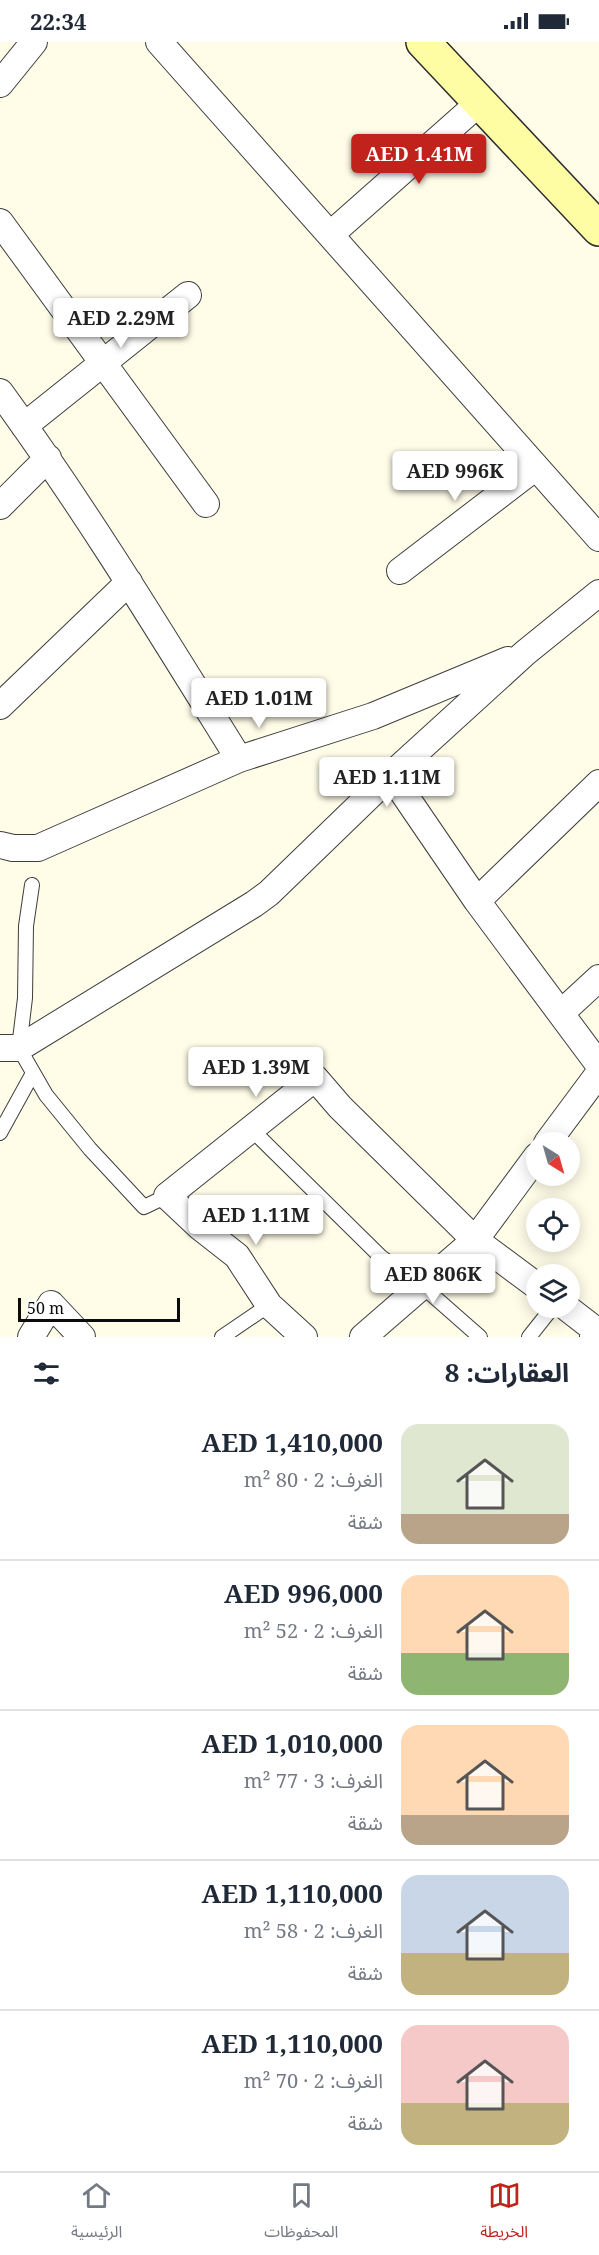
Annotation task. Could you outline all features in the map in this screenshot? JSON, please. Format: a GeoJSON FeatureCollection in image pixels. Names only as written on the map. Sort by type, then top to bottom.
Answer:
{"type":"FeatureCollection","features":[{"type":"Feature","properties":{"kind":"main road"},"geometry":{"type":"LineString","coordinates":[[423,42],[599,229]]}},
{"type":"Feature","properties":{"kind":"street"},"geometry":{"type":"LineString","coordinates":[[0,84],[34,42]]}},
{"type":"Feature","properties":{"kind":"street"},"geometry":{"type":"LineString","coordinates":[[159,42],[599,538]]}},
{"type":"Feature","properties":{"kind":"street"},"geometry":{"type":"LineString","coordinates":[[331,234],[479,103]]}},
{"type":"Feature","properties":{"kind":"street"},"geometry":{"type":"LineString","coordinates":[[0,222],[206,504]]}},
{"type":"Feature","properties":{"kind":"street"},"geometry":{"type":"LineString","coordinates":[[24,426],[188,295]]}},
{"type":"Feature","properties":{"kind":"street"},"geometry":{"type":"LineString","coordinates":[[0,392],[48,458],[129,582],[239,759]]}},
{"type":"Feature","properties":{"kind":"street"},"geometry":{"type":"LineString","coordinates":[[0,506],[48,458]]}},
{"type":"Feature","properties":{"kind":"street"},"geometry":{"type":"LineString","coordinates":[[400,571],[536,467]]}},
{"type":"Feature","properties":{"kind":"street"},"geometry":{"type":"LineString","coordinates":[[0,706],[129,582]]}},
{"type":"Feature","properties":{"kind":"street"},"geometry":{"type":"LineString","coordinates":[[10,1048],[269,893],[391,776],[525,653],[596,600]]}},
{"type":"Feature","properties":{"kind":"street"},"geometry":{"type":"LineString","coordinates":[[0,845],[13,848],[38,848],[239,759],[373,716],[525,653]]}},
{"type":"Feature","properties":{"kind":"street"},"geometry":{"type":"LineString","coordinates":[[391,776],[477,901],[599,1065]]}},
{"type":"Feature","properties":{"kind":"street"},"geometry":{"type":"LineString","coordinates":[[477,901],[599,783]]}},
{"type":"Feature","properties":{"kind":"street"},"geometry":{"type":"LineString","coordinates":[[561,1013],[599,978]]}},
{"type":"Feature","properties":{"kind":"street"},"geometry":{"type":"LineString","coordinates":[[555,1132],[599,1073]]}},
{"type":"Feature","properties":{"kind":"street"},"geometry":{"type":"LineString","coordinates":[[304,1337],[269,1305],[237,1256],[200,1227],[167,1196],[315,1078],[339,1107],[475,1240],[526,1278]]}},
{"type":"Feature","properties":{"kind":"street"},"geometry":{"type":"LineString","coordinates":[[363,1337],[475,1240],[526,1171]]}},
{"type":"Feature","properties":{"kind":"street"},"geometry":{"type":"LineString","coordinates":[[31,1337],[51,1304],[82,1337]]}},
{"type":"Feature","properties":{"kind":"street"},"geometry":{"type":"LineString","coordinates":[[580,1318],[596,1330]]}},
{"type":"Feature","properties":{"kind":"lane"},"geometry":{"type":"LineString","coordinates":[[32,885],[26,926],[25,998],[10,1048],[33,1073],[46,1095],[83,1140],[144,1207],[167,1196]]}},
{"type":"Feature","properties":{"kind":"lane"},"geometry":{"type":"LineString","coordinates":[[0,1133],[33,1073]]}},
{"type":"Feature","properties":{"kind":"lane"},"geometry":{"type":"LineString","coordinates":[[251,1129],[381,1257],[422,1286],[480,1337]]}},
{"type":"Feature","properties":{"kind":"lane"},"geometry":{"type":"LineString","coordinates":[[222,1337],[269,1305]]}},
{"type":"Feature","properties":{"kind":"lane"},"geometry":{"type":"LineString","coordinates":[[529,1337],[544,1318]]}}]}
